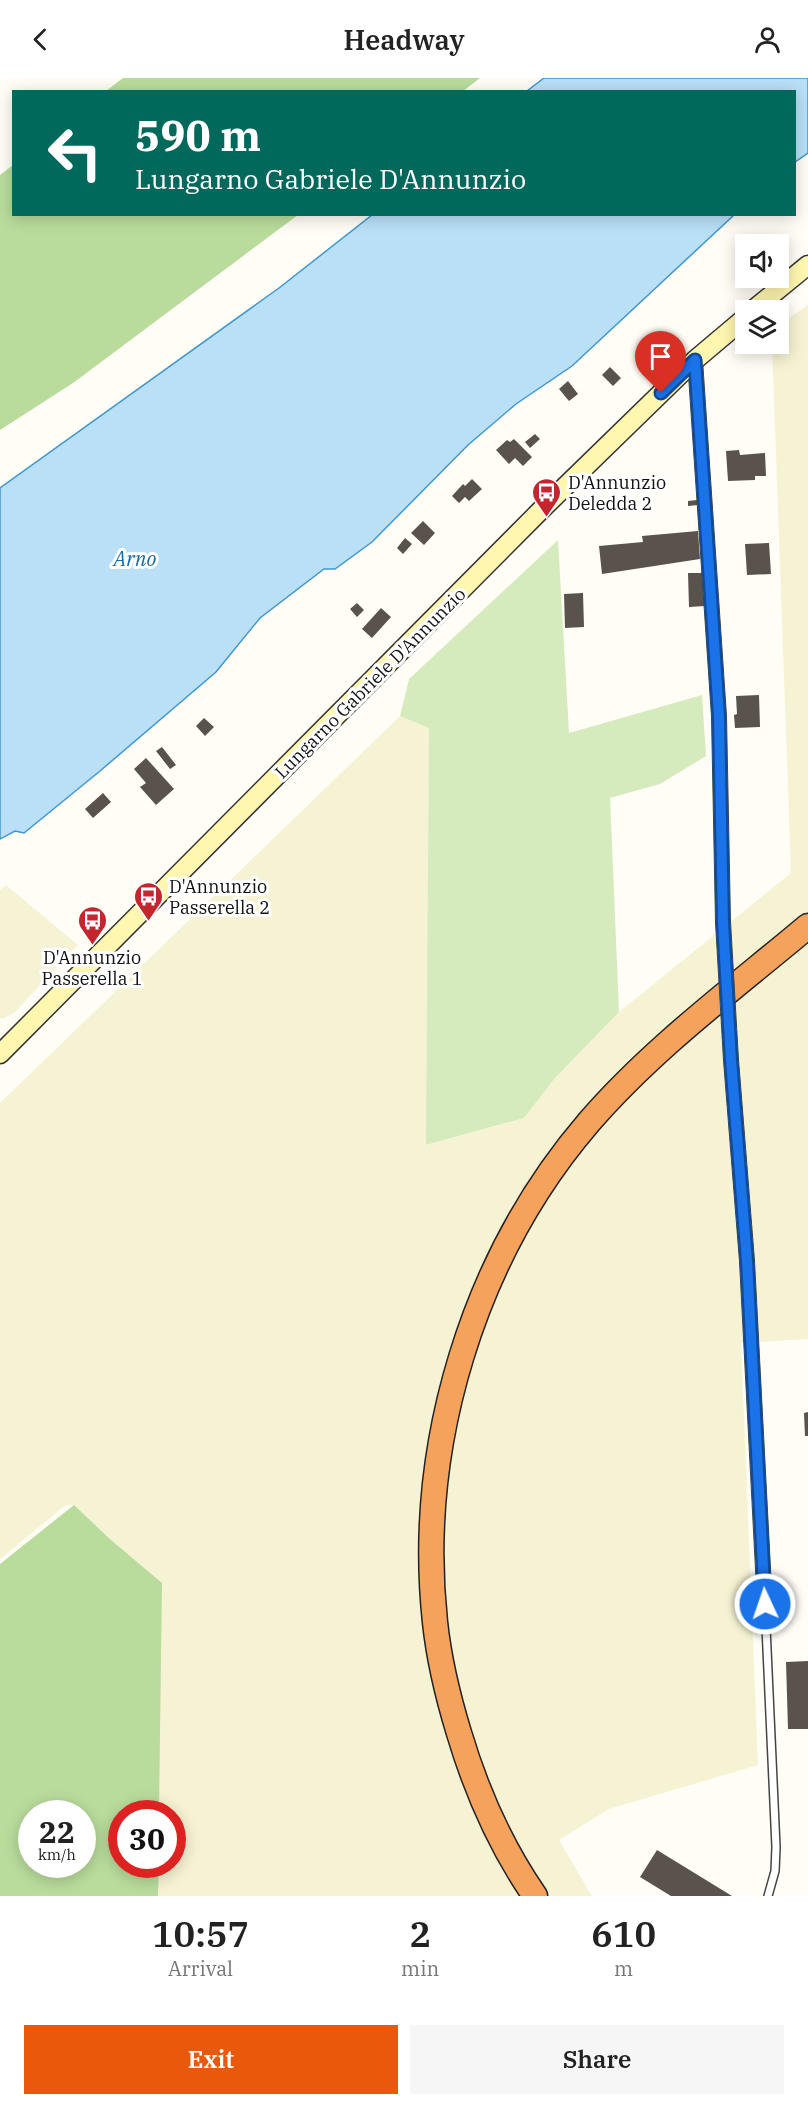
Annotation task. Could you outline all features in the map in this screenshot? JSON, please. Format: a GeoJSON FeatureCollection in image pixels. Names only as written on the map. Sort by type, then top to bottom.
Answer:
{"type":"FeatureCollection","features":[{"type":"Feature","properties":{"kind":"highway"},"geometry":{"type":"LineString","coordinates":[[536,1896],[492,1820],[470,1767],[450,1700],[437,1637],[431,1570],[433,1514],[443,1432],[463,1352],[474,1318],[509,1241],[546,1180],[589,1122],[640,1068],[808,926]]}},
{"type":"Feature","properties":{"kind":"main road"},"geometry":{"type":"LineString","coordinates":[[765,300],[808,265]]}},
{"type":"Feature","properties":{"kind":"main road","name":"Lungarno Gabriele D'Annunzio"},"geometry":{"type":"LineString","coordinates":[[0,1054],[543,508],[695,360],[735,326]]}},
{"type":"Feature","properties":{"kind":"street"},"geometry":{"type":"LineString","coordinates":[[695,360],[719,716],[723,922],[747,1261],[766,1627]]}},
{"type":"Feature","properties":{"kind":"lane"},"geometry":{"type":"LineString","coordinates":[[766,1627],[776,1847],[775,1871],[768,1896]]}},
{"type":"Feature","properties":{"kind":"shaded area"},"geometry":{"type":"Polygon","coordinates":[[[808,305],[808,1339],[741,1343],[758,1765],[609,1809],[559,1840],[592,1896],[158,1896],[159,1878],[186,1878],[186,1800],[157,1800],[111,1540],[74,1505],[66,1505],[0,1559],[0,1103],[400,716],[429,727],[427,1145],[524,1118],[555,1078],[619,1012],[791,873],[772,354],[789,354],[789,318],[808,305]]]}},
{"type":"Feature","properties":{"kind":"shaded area"},"geometry":{"type":"Polygon","coordinates":[[[6,885],[78,945],[14,1013],[2,1019],[0,1018],[0,890],[6,885]]]}},
{"type":"Feature","properties":{"kind":"green space"},"geometry":{"type":"Polygon","coordinates":[[[123,78],[480,78],[465,90],[107,90],[123,78]]]}},
{"type":"Feature","properties":{"kind":"green space"},"geometry":{"type":"Polygon","coordinates":[[[12,166],[12,216],[297,216],[73,383],[0,430],[0,175],[12,166]]]}},
{"type":"Feature","properties":{"kind":"green space"},"geometry":{"type":"Polygon","coordinates":[[[558,540],[569,733],[702,695],[706,756],[660,784],[610,798],[619,1012],[555,1078],[524,1118],[426,1145],[429,728],[400,716],[409,679],[558,540]]]}},
{"type":"Feature","properties":{"kind":"green space"},"geometry":{"type":"Polygon","coordinates":[[[74,1505],[162,1583],[159,1800],[108,1800],[108,1878],[159,1878],[158,1896],[0,1896],[0,1564],[74,1505]]]}},
{"type":"Feature","properties":{"kind":"water"},"geometry":{"type":"Polygon","coordinates":[[[544,78],[808,78],[808,153],[796,161],[796,90],[528,90],[544,78]]]}},
{"type":"Feature","properties":{"kind":"water","name":"Arno"},"geometry":{"type":"Polygon","coordinates":[[[371,216],[733,216],[572,366],[516,404],[468,445],[372,542],[335,569],[324,569],[260,618],[216,672],[100,771],[24,833],[15,831],[0,839],[0,488],[279,288],[371,216]]]}},
{"type":"Feature","properties":{"kind":"building"},"geometry":{"type":"Polygon","coordinates":[[[610,367],[621,378],[613,386],[602,375],[610,367]]]}},
{"type":"Feature","properties":{"kind":"building"},"geometry":{"type":"Polygon","coordinates":[[[568,381],[578,394],[569,401],[559,389],[568,381]]]}},
{"type":"Feature","properties":{"kind":"building"},"geometry":{"type":"Polygon","coordinates":[[[535,434],[540,439],[530,448],[525,442],[535,434]]]}},
{"type":"Feature","properties":{"kind":"building"},"geometry":{"type":"Polygon","coordinates":[[[514,439],[532,457],[523,466],[515,458],[509,464],[496,450],[507,440],[510,442],[514,439]]]}},
{"type":"Feature","properties":{"kind":"building"},"geometry":{"type":"Polygon","coordinates":[[[739,450],[740,455],[765,453],[766,476],[755,476],[755,480],[728,481],[726,451],[739,450]]]}},
{"type":"Feature","properties":{"kind":"building"},"geometry":{"type":"Polygon","coordinates":[[[472,479],[482,489],[469,501],[465,497],[459,503],[452,496],[463,484],[465,486],[472,479]]]}},
{"type":"Feature","properties":{"kind":"building"},"geometry":{"type":"Polygon","coordinates":[[[697,500],[698,505],[688,506],[688,501],[697,500]]]}},
{"type":"Feature","properties":{"kind":"building"},"geometry":{"type":"Polygon","coordinates":[[[423,521],[435,533],[424,545],[411,533],[423,521]]]}},
{"type":"Feature","properties":{"kind":"building"},"geometry":{"type":"Polygon","coordinates":[[[698,531],[700,559],[602,574],[599,546],[643,542],[642,536],[698,531]]]}},
{"type":"Feature","properties":{"kind":"building"},"geometry":{"type":"Polygon","coordinates":[[[405,538],[412,544],[403,554],[397,548],[405,538]]]}},
{"type":"Feature","properties":{"kind":"building"},"geometry":{"type":"Polygon","coordinates":[[[769,543],[771,574],[747,575],[745,544],[769,543]]]}},
{"type":"Feature","properties":{"kind":"building"},"geometry":{"type":"Polygon","coordinates":[[[688,573],[703,573],[705,606],[689,607],[688,573]]]}},
{"type":"Feature","properties":{"kind":"building"},"geometry":{"type":"Polygon","coordinates":[[[583,593],[584,627],[565,628],[564,594],[583,593]]]}},
{"type":"Feature","properties":{"kind":"building"},"geometry":{"type":"Polygon","coordinates":[[[357,603],[364,610],[357,617],[350,609],[357,603]]]}},
{"type":"Feature","properties":{"kind":"building"},"geometry":{"type":"Polygon","coordinates":[[[381,608],[391,617],[372,638],[362,629],[381,608]]]}},
{"type":"Feature","properties":{"kind":"building"},"geometry":{"type":"Polygon","coordinates":[[[759,695],[760,727],[735,728],[736,696],[759,695]]]}},
{"type":"Feature","properties":{"kind":"building"},"geometry":{"type":"Polygon","coordinates":[[[204,718],[214,727],[205,736],[196,726],[204,718]]]}},
{"type":"Feature","properties":{"kind":"building"},"geometry":{"type":"Polygon","coordinates":[[[162,747],[176,765],[170,769],[156,751],[162,747]]]}},
{"type":"Feature","properties":{"kind":"building"},"geometry":{"type":"Polygon","coordinates":[[[146,758],[174,789],[156,805],[140,787],[146,783],[134,769],[146,758]]]}},
{"type":"Feature","properties":{"kind":"building"},"geometry":{"type":"Polygon","coordinates":[[[103,793],[111,802],[93,818],[85,809],[103,793]]]}},
{"type":"Feature","properties":{"kind":"building"},"geometry":{"type":"Polygon","coordinates":[[[808,1412],[808,1436],[805,1436],[804,1413],[808,1412]]]}},
{"type":"Feature","properties":{"kind":"building"},"geometry":{"type":"Polygon","coordinates":[[[808,1661],[808,1729],[788,1729],[786,1662],[808,1661]]]}},
{"type":"Feature","properties":{"kind":"building"},"geometry":{"type":"Polygon","coordinates":[[[657,1850],[732,1896],[671,1896],[640,1877],[657,1850]]]}},
{"type":"Feature","properties":{"kind":"place","name":"D'Annunzio Deledda 2"},"geometry":{"type":"Point","coordinates":[547,518]}},
{"type":"Feature","properties":{"kind":"place","name":"D'Annunzio Passerella 2"},"geometry":{"type":"Point","coordinates":[148,922]}},
{"type":"Feature","properties":{"kind":"place","name":"D'Annunzio Passerella 1"},"geometry":{"type":"Point","coordinates":[92,946]}},
{"type":"Feature","properties":{"kind":"route"},"geometry":{"type":"LineString","coordinates":[[661,393],[695,360],[719,716],[723,922],[747,1261],[765,1604]]}}]}
